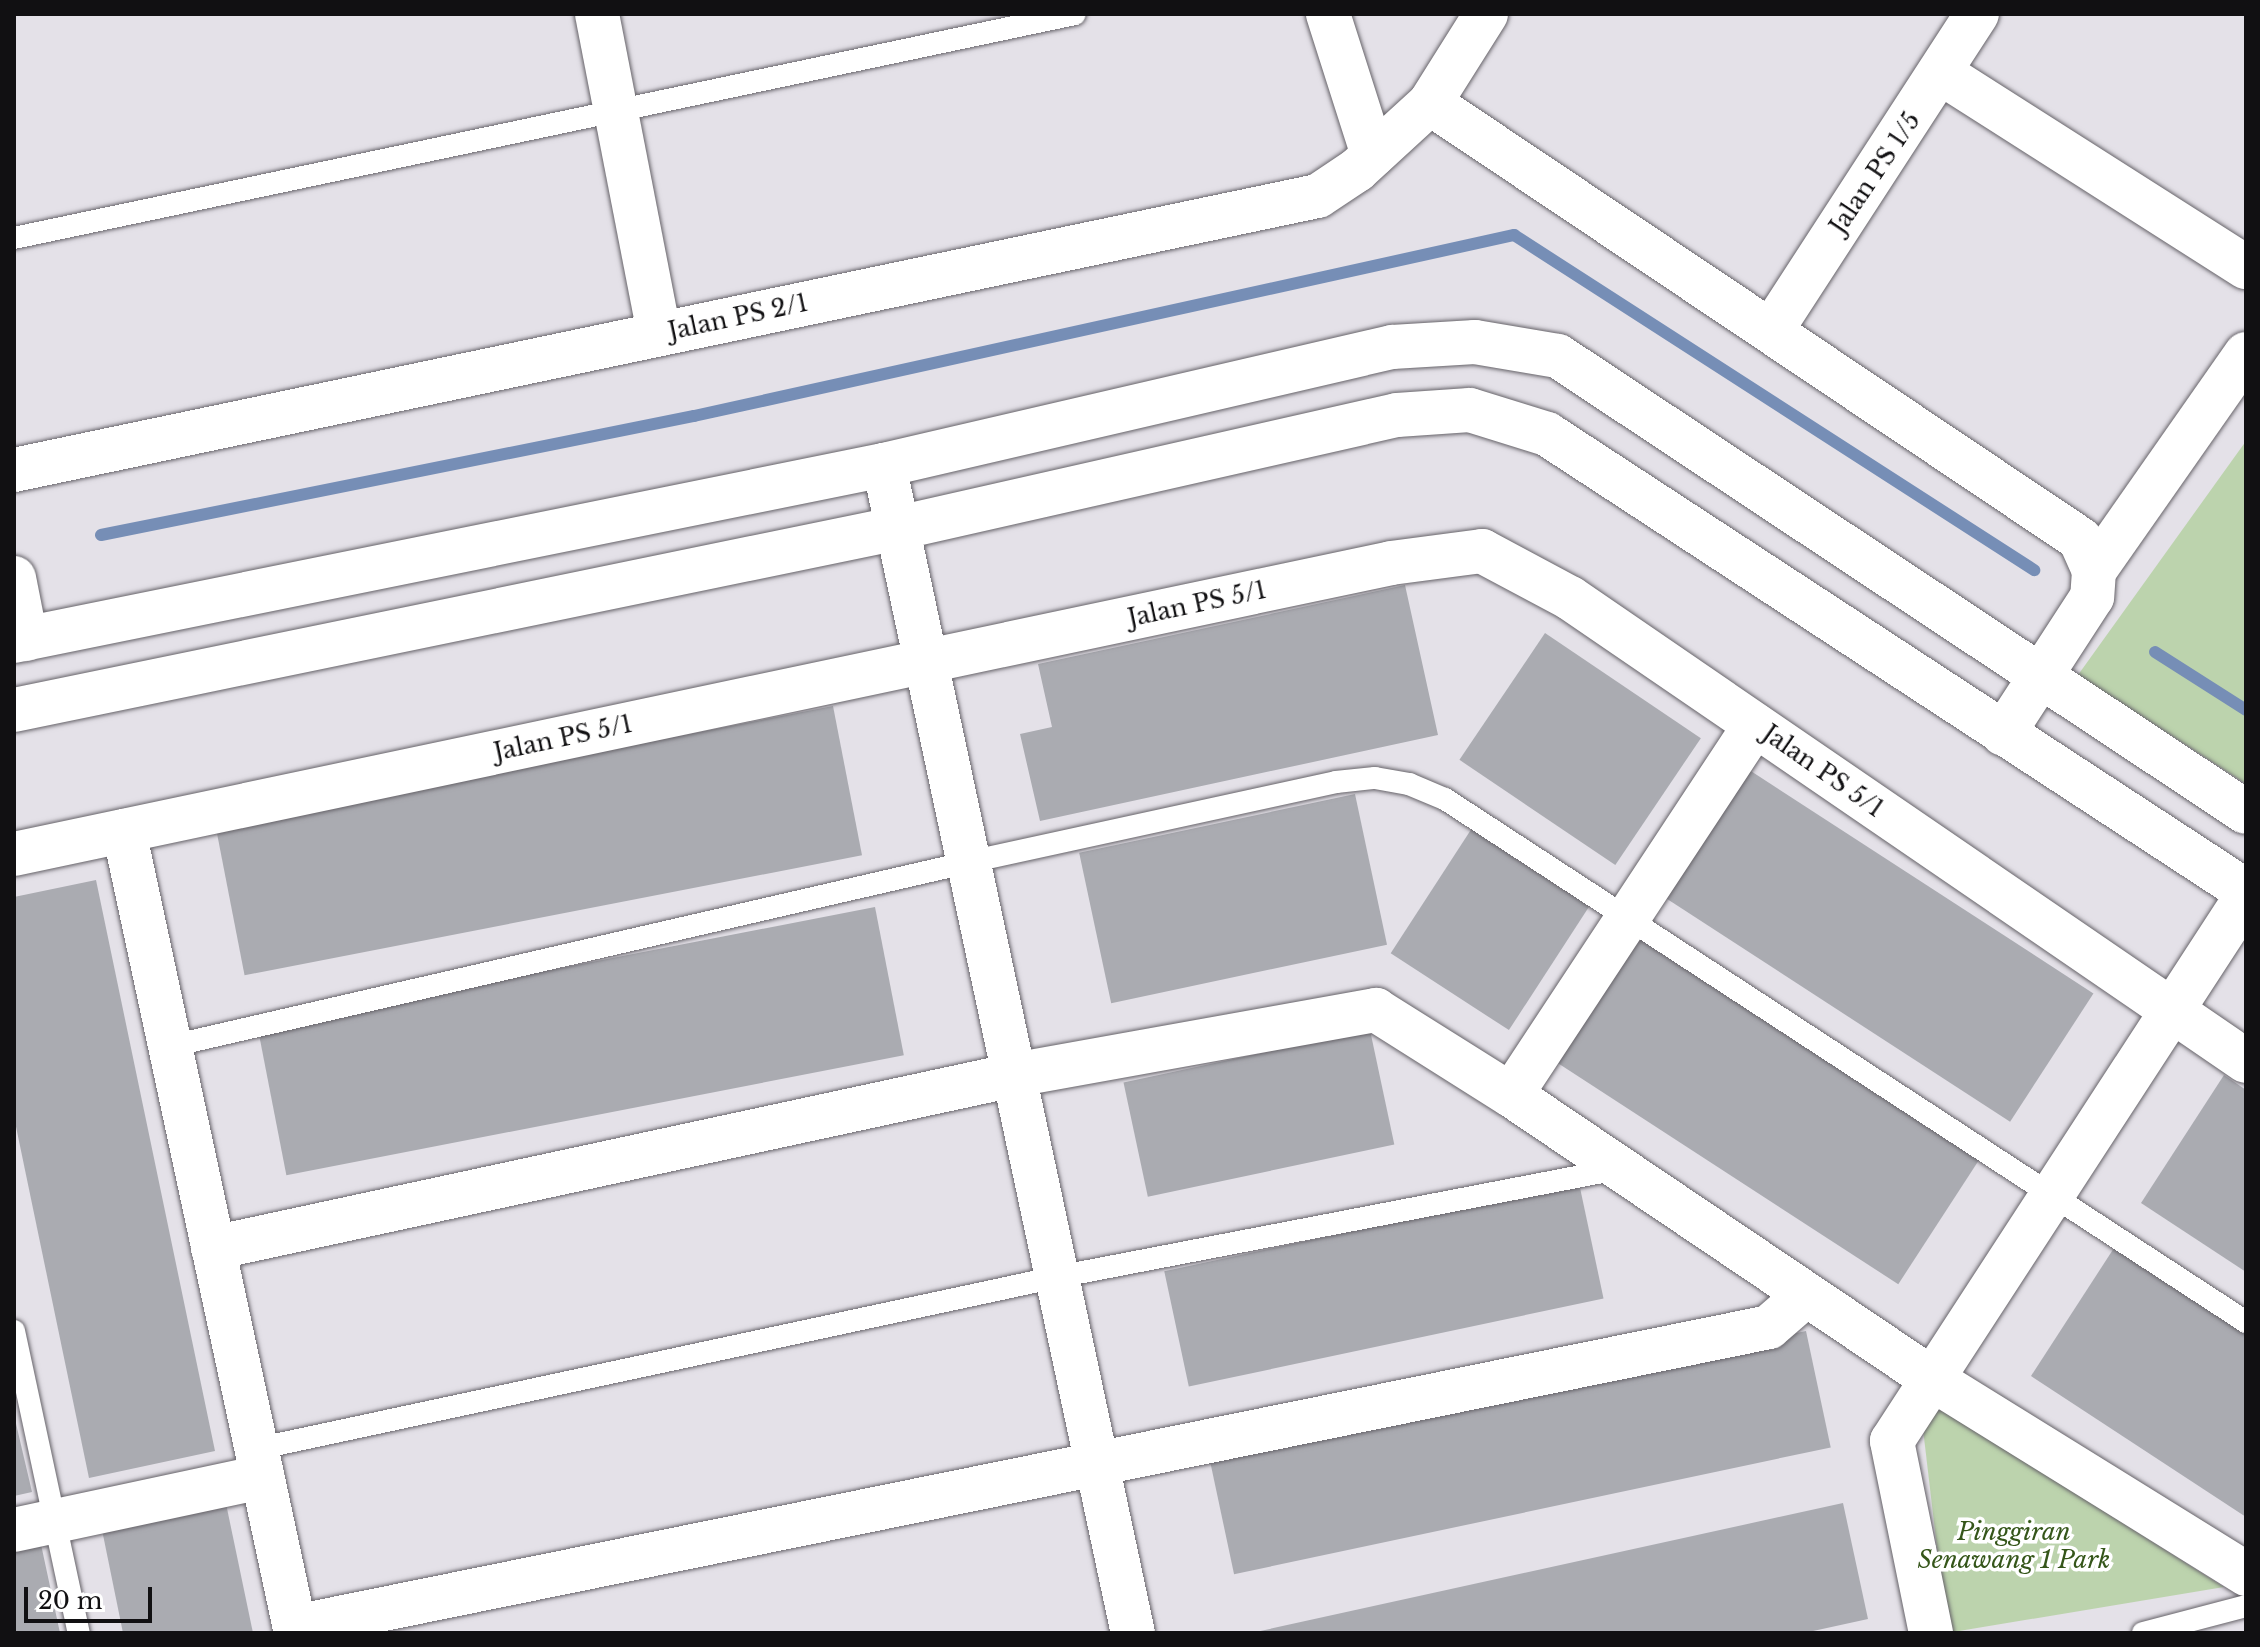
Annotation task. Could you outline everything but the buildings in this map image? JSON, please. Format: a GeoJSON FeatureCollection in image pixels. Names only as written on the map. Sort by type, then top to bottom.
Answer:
{"type":"FeatureCollection","features":[{"type":"Feature","properties":{"kind":"street"},"geometry":{"type":"LineString","coordinates":[[597,14],[659,333]]}},
{"type":"Feature","properties":{"kind":"street"},"geometry":{"type":"LineString","coordinates":[[1328,14],[1373,155]]}},
{"type":"Feature","properties":{"kind":"street","name":"Jalan PS 2/1"},"geometry":{"type":"LineString","coordinates":[[14,470],[1318,196],[1373,155],[1430,103],[1486,14]]}},
{"type":"Feature","properties":{"kind":"street","name":"Jalan PS 1/5"},"geometry":{"type":"LineString","coordinates":[[1771,331],[1977,14]]}},
{"type":"Feature","properties":{"kind":"street"},"geometry":{"type":"LineString","coordinates":[[1941,73],[2246,267]]}},
{"type":"Feature","properties":{"kind":"street"},"geometry":{"type":"LineString","coordinates":[[1430,103],[2080,539],[2094,571],[2092,597],[2003,734]]}},
{"type":"Feature","properties":{"kind":"street"},"geometry":{"type":"LineString","coordinates":[[14,578],[20,640],[884,465],[1392,347],[1475,342],[1558,356],[2246,812]]}},
{"type":"Feature","properties":{"kind":"street"},"geometry":{"type":"LineString","coordinates":[[2094,571],[2246,354]]}},
{"type":"Feature","properties":{"kind":"street"},"geometry":{"type":"LineString","coordinates":[[14,710],[898,528],[1397,415],[1470,410],[1547,434],[2246,891]]}},
{"type":"Feature","properties":{"kind":"street"},"geometry":{"type":"LineString","coordinates":[[884,465],[1133,1633]]}},
{"type":"Feature","properties":{"kind":"street","name":"Jalan PS 5/1"},"geometry":{"type":"LineString","coordinates":[[14,854],[1391,563],[1482,551],[1570,598],[2246,1061]]}},
{"type":"Feature","properties":{"kind":"street"},"geometry":{"type":"LineString","coordinates":[[1511,1095],[1626,914],[1755,725]]}},
{"type":"Feature","properties":{"kind":"street"},"geometry":{"type":"LineString","coordinates":[[124,831],[295,1630],[1769,1327],[1806,1295]]}},
{"type":"Feature","properties":{"kind":"street"},"geometry":{"type":"LineString","coordinates":[[1931,1633],[1892,1441],[2246,897]]}},
{"type":"Feature","properties":{"kind":"street"},"geometry":{"type":"LineString","coordinates":[[213,1248],[1014,1075],[1376,1010],[1511,1095],[1932,1379],[2246,1574]]}},
{"type":"Feature","properties":{"kind":"street"},"geometry":{"type":"LineString","coordinates":[[34,1526],[259,1463]]}},
{"type":"Feature","properties":{"kind":"lane"},"geometry":{"type":"LineString","coordinates":[[14,238],[616,115],[1075,14]]}},
{"type":"Feature","properties":{"kind":"lane"},"geometry":{"type":"LineString","coordinates":[[171,1046],[969,862],[1336,782],[1375,778],[1409,784],[1445,799],[1626,914],[2050,1198],[2246,1322]]}},
{"type":"Feature","properties":{"kind":"lane"},"geometry":{"type":"LineString","coordinates":[[259,1463],[1057,1277],[1618,1169]]}},
{"type":"Feature","properties":{"kind":"lane"},"geometry":{"type":"LineString","coordinates":[[14,1331],[34,1526],[79,1633]]}},
{"type":"Feature","properties":{"kind":"lane"},"geometry":{"type":"LineString","coordinates":[[2143,1633],[2246,1606]]}},
{"type":"Feature","properties":{"kind":"green space"},"geometry":{"type":"Polygon","coordinates":[[[2246,441],[2246,784],[2078,675],[2246,441]]]}},
{"type":"Feature","properties":{"kind":"green space","name":"Pinggiran Senawang 1 Park"},"geometry":{"type":"Polygon","coordinates":[[[1940,1408],[2224,1587],[1947,1633],[1923,1429],[1940,1408]]]}},
{"type":"Feature","properties":{"kind":"waterway"},"geometry":{"type":"LineString","coordinates":[[101,535],[694,416],[1514,235],[2034,570]]}},
{"type":"Feature","properties":{"kind":"waterway"},"geometry":{"type":"LineString","coordinates":[[2155,652],[2246,710]]}}]}
